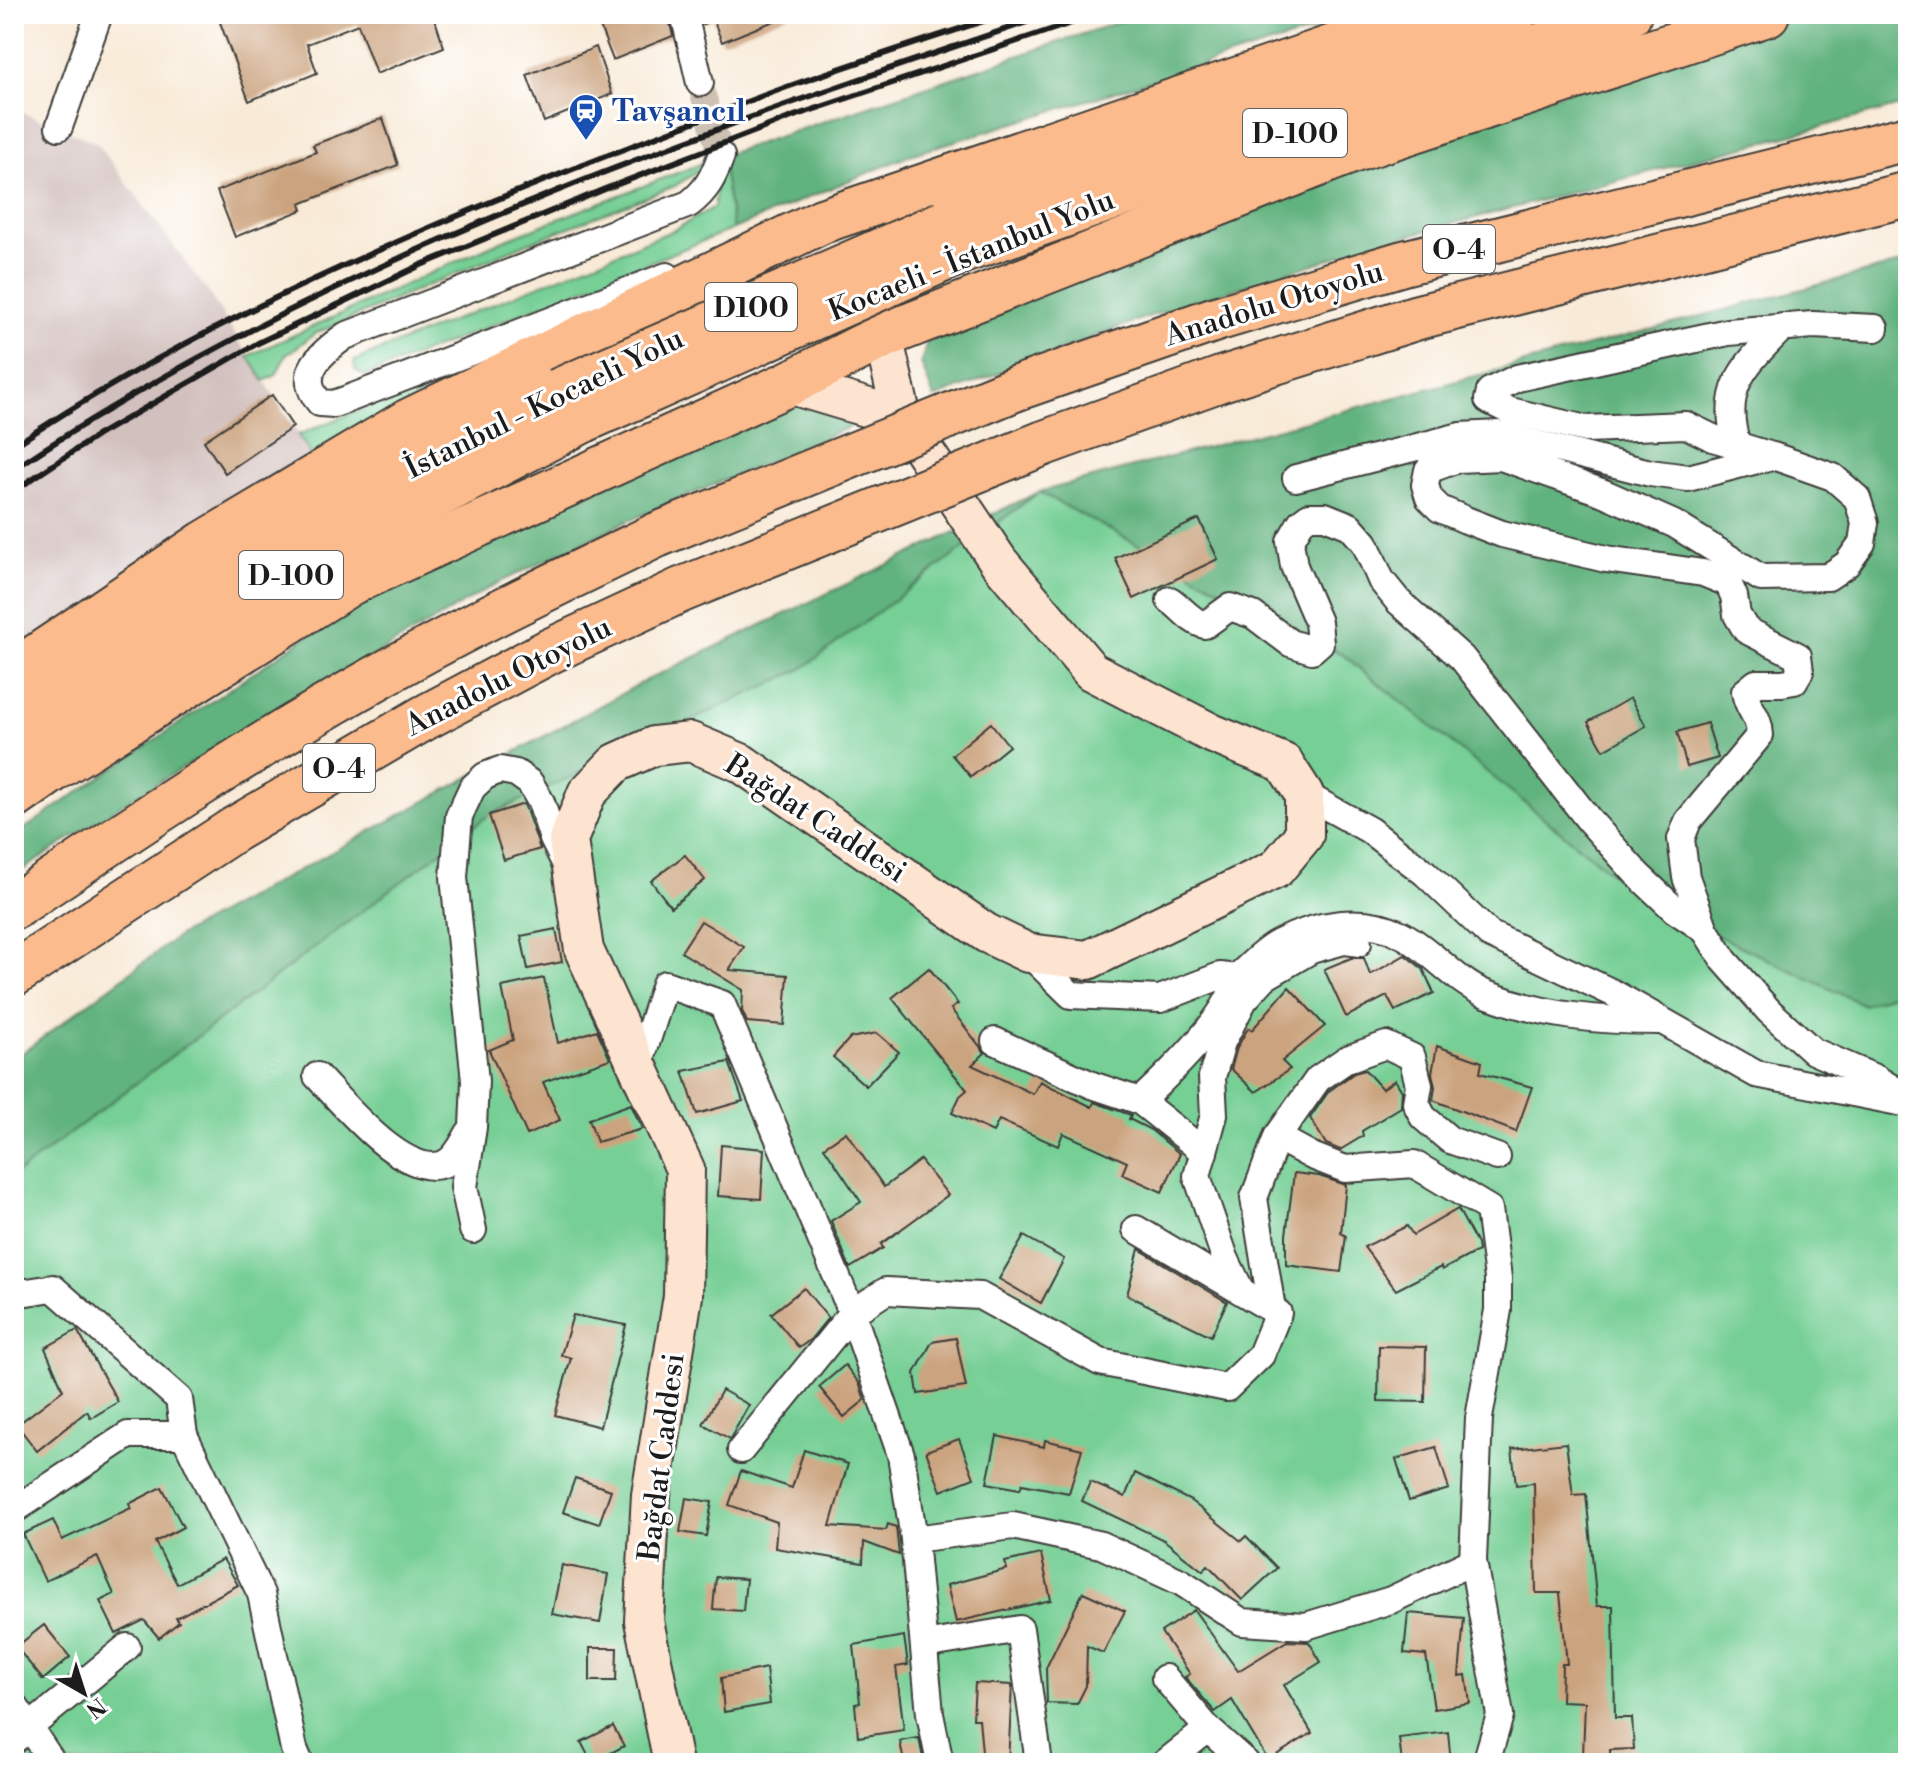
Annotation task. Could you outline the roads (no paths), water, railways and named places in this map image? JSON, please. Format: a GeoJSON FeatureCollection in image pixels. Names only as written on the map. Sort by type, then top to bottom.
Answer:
{"type":"FeatureCollection","features":[{"type":"Feature","properties":{"kind":"highway"},"geometry":{"type":"LineString","coordinates":[[14,672],[205,543],[409,421],[616,306],[822,221],[1430,14]]}},
{"type":"Feature","properties":{"kind":"highway","name":"İstanbul - Kocaeli Yolu"},"geometry":{"type":"LineString","coordinates":[[14,712],[151,615],[318,515],[952,238],[1514,14]]}},
{"type":"Feature","properties":{"kind":"highway","name":"Kocaeli - İstanbul Yolu"},"geometry":{"type":"LineString","coordinates":[[952,238],[1629,14]]}},
{"type":"Feature","properties":{"kind":"highway"},"geometry":{"type":"LineString","coordinates":[[14,797],[350,583],[788,384],[883,336],[1354,150],[1767,14]]}},
{"type":"Feature","properties":{"kind":"highway","name":"Anadolu Otoyolu"},"geometry":{"type":"LineString","coordinates":[[14,907],[191,789],[386,672],[520,601],[657,535],[1017,388],[1216,319],[1403,263],[1908,138]]}},
{"type":"Feature","properties":{"kind":"highway","name":"Anadolu Otoyolu"},"geometry":{"type":"LineString","coordinates":[[14,974],[235,829],[424,718],[550,651],[681,590],[1044,443],[1221,379],[1418,317],[1908,194]]}},
{"type":"Feature","properties":{"kind":"highway"},"geometry":{"type":"LineString","coordinates":[[822,221],[849,232],[863,246],[882,301],[883,336]]}},
{"type":"Feature","properties":{"kind":"highway"},"geometry":{"type":"LineString","coordinates":[[616,306],[660,396],[683,407],[709,404],[788,384]]}},
{"type":"Feature","properties":{"kind":"highway","name":"D-100"},"geometry":{"type":"LineString","coordinates":[[14,759],[171,647],[571,405]]}},
{"type":"Feature","properties":{"kind":"main road"},"geometry":{"type":"LineString","coordinates":[[883,336],[902,418],[999,562],[1091,671],[1211,733],[1284,763],[1304,794]]}},
{"type":"Feature","properties":{"kind":"main road"},"geometry":{"type":"LineString","coordinates":[[788,384],[902,418]]}},
{"type":"Feature","properties":{"kind":"main road","name":"Bağdat Caddesi"},"geometry":{"type":"LineString","coordinates":[[673,1763],[644,1621],[651,1495],[683,1296],[685,1169],[584,950],[568,840],[587,793],[616,763],[654,746],[691,742],[741,763],[986,933],[1028,953],[1088,960],[1276,869],[1304,835],[1304,794]]}},
{"type":"Feature","properties":{"kind":"street"},"geometry":{"type":"LineString","coordinates":[[59,127],[99,14]]}},
{"type":"Feature","properties":{"kind":"street"},"geometry":{"type":"LineString","coordinates":[[684,14],[700,83]]}},
{"type":"Feature","properties":{"kind":"street"},"geometry":{"type":"LineString","coordinates":[[616,306],[334,404],[320,403],[311,393],[309,371],[325,351],[345,336],[689,204],[704,192],[721,156]]}},
{"type":"Feature","properties":{"kind":"street"},"geometry":{"type":"LineString","coordinates":[[1737,445],[1730,424],[1735,382],[1744,368],[1783,327]]}},
{"type":"Feature","properties":{"kind":"street"},"geometry":{"type":"LineString","coordinates":[[1875,328],[1783,327],[1728,332],[1517,378],[1490,391],[1488,400],[1510,411],[1586,429],[1686,425],[1833,477],[1857,498],[1865,523],[1862,543],[1847,564],[1828,577],[1761,578],[1674,524],[1604,493],[1501,457],[1458,459],[1428,470],[1425,485],[1429,498],[1440,509],[1502,534],[1606,559],[1703,573],[1728,583],[1737,615],[1746,630],[1798,656],[1800,671],[1794,681],[1756,683],[1745,692],[1747,702],[1759,720],[1760,735],[1688,821],[1681,839],[1686,877],[1705,930],[1724,960],[1769,1011],[1813,1051],[1877,1079],[1908,1101]]}},
{"type":"Feature","properties":{"kind":"street"},"geometry":{"type":"LineString","coordinates":[[1296,478],[1460,436],[1499,434],[1650,473],[1688,478],[1773,456]]}},
{"type":"Feature","properties":{"kind":"street"},"geometry":{"type":"LineString","coordinates":[[1170,600],[1195,622],[1205,625],[1230,607],[1253,615],[1290,643],[1312,650],[1320,643],[1318,622],[1294,566],[1290,541],[1301,522],[1309,516],[1325,516],[1350,526],[1365,543],[1381,580],[1398,601],[1462,658],[1589,820],[1675,910],[1705,930]]}},
{"type":"Feature","properties":{"kind":"street"},"geometry":{"type":"LineString","coordinates":[[473,1230],[464,1187],[473,1127],[475,1081],[454,877],[459,816],[472,788],[485,776],[500,770],[516,773],[530,783],[574,882]]}},
{"type":"Feature","properties":{"kind":"street"},"geometry":{"type":"LineString","coordinates":[[1304,794],[1380,839],[1425,873],[1489,934],[1613,993],[1756,1074],[1908,1101]]}},
{"type":"Feature","properties":{"kind":"street"},"geometry":{"type":"LineString","coordinates":[[1140,1101],[1177,1067],[1215,1019],[1233,994],[1236,978],[1277,944],[1331,923],[1372,925],[1402,935],[1483,992],[1537,1011],[1602,1021],[1663,1021]]}},
{"type":"Feature","properties":{"kind":"street"},"geometry":{"type":"LineString","coordinates":[[1240,1289],[1225,1258],[1197,1176],[1214,1115],[1212,1077],[1222,1042],[1244,1000],[1265,977],[1311,950],[1344,941],[1358,943]]}},
{"type":"Feature","properties":{"kind":"street"},"geometry":{"type":"LineString","coordinates":[[1028,953],[1071,995],[1160,999],[1220,976],[1236,978]]}},
{"type":"Feature","properties":{"kind":"street"},"geometry":{"type":"LineString","coordinates":[[639,1065],[665,984],[722,1004],[852,1313],[901,1455],[914,1539],[930,1714],[940,1763]]}},
{"type":"Feature","properties":{"kind":"street"},"geometry":{"type":"LineString","coordinates":[[995,1041],[1092,1085],[1140,1101],[1204,1152]]}},
{"type":"Feature","properties":{"kind":"street"},"geometry":{"type":"LineString","coordinates":[[1272,1309],[1254,1198],[1277,1137],[1318,1079],[1347,1059],[1386,1045],[1412,1057],[1419,1085],[1416,1103],[1423,1117],[1450,1140],[1497,1157]]}},
{"type":"Feature","properties":{"kind":"street"},"geometry":{"type":"LineString","coordinates":[[317,1076],[399,1155],[427,1167],[447,1162],[458,1152],[473,1127]]}},
{"type":"Feature","properties":{"kind":"street"},"geometry":{"type":"LineString","coordinates":[[1277,1137],[1345,1169],[1414,1164],[1489,1209],[1498,1278],[1498,1310],[1479,1418],[1473,1561],[1500,1715],[1486,1763]]}},
{"type":"Feature","properties":{"kind":"street"},"geometry":{"type":"LineString","coordinates":[[741,1450],[852,1313],[886,1291],[980,1296],[1100,1362],[1227,1388],[1261,1355],[1278,1313],[1136,1229]]}},
{"type":"Feature","properties":{"kind":"street"},"geometry":{"type":"LineString","coordinates":[[14,1294],[53,1288],[179,1399],[184,1435],[261,1594],[294,1749],[300,1763]]}},
{"type":"Feature","properties":{"kind":"street"},"geometry":{"type":"LineString","coordinates":[[14,1510],[128,1435],[184,1435]]}},
{"type":"Feature","properties":{"kind":"street"},"geometry":{"type":"LineString","coordinates":[[914,1539],[1013,1526],[1101,1545],[1181,1582],[1242,1622],[1306,1626],[1391,1600],[1473,1561]]}},
{"type":"Feature","properties":{"kind":"street"},"geometry":{"type":"LineString","coordinates":[[924,1645],[1020,1629],[1039,1763]]}},
{"type":"Feature","properties":{"kind":"street"},"geometry":{"type":"LineString","coordinates":[[22,1734],[127,1647]]}},
{"type":"Feature","properties":{"kind":"street"},"geometry":{"type":"LineString","coordinates":[[1165,1678],[1208,1729],[1246,1763]]}},
{"type":"Feature","properties":{"kind":"street"},"geometry":{"type":"LineString","coordinates":[[14,1705],[22,1734],[53,1763]]}},
{"type":"Feature","properties":{"kind":"street"},"geometry":{"type":"LineString","coordinates":[[1165,1763],[1208,1729]]}},
{"type":"Feature","properties":{"kind":"tunnel"},"geometry":{"type":"LineString","coordinates":[[700,83],[721,156]]}},
{"type":"Feature","properties":{"kind":"railway"},"geometry":{"type":"LineString","coordinates":[[14,446],[128,375],[187,343],[308,282],[431,227],[750,101],[1005,14]]}},
{"type":"Feature","properties":{"kind":"railway"},"geometry":{"type":"LineString","coordinates":[[14,469],[135,394],[259,326],[387,264],[517,207],[649,155],[1051,14]]}},
{"type":"Feature","properties":{"kind":"railway"},"geometry":{"type":"LineString","coordinates":[[14,491],[98,435],[258,343],[421,265],[605,189],[797,115],[1098,14]]}},
{"type":"Feature","properties":{"kind":"place","name":"Tavşancıl"},"geometry":{"type":"Point","coordinates":[586,142]}}]}
